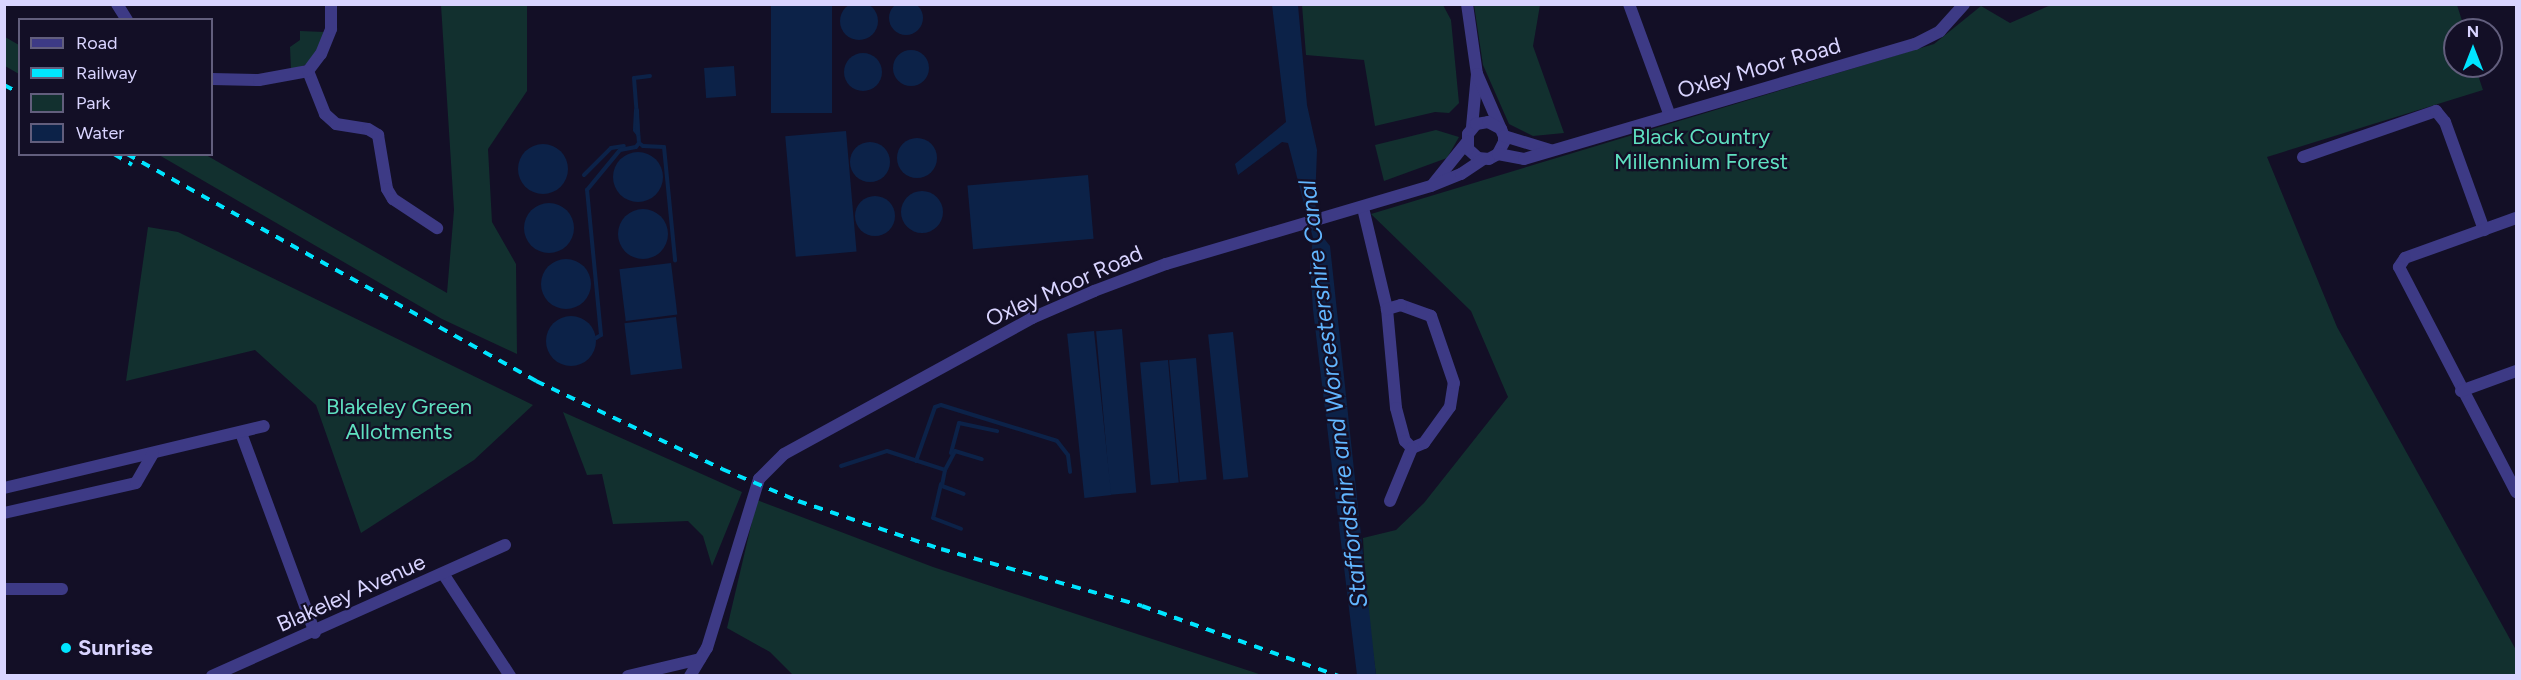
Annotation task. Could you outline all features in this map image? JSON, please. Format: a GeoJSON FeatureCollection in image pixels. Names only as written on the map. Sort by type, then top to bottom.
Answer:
{"type":"FeatureCollection","features":[{"type":"Feature","properties":{"kind":"street"},"geometry":{"type":"LineString","coordinates":[[117,4],[126,18]]}},
{"type":"Feature","properties":{"kind":"street"},"geometry":{"type":"LineString","coordinates":[[213,79],[259,80],[308,71],[321,54],[331,29],[331,4]]}},
{"type":"Feature","properties":{"kind":"street"},"geometry":{"type":"LineString","coordinates":[[1467,4],[1477,74],[1472,127],[1467,142],[1472,154],[1483,159],[1498,154],[1502,133],[1477,74]]}},
{"type":"Feature","properties":{"kind":"street"},"geometry":{"type":"LineString","coordinates":[[1629,4],[1670,116]]}},
{"type":"Feature","properties":{"kind":"street","name":"Oxley Moor Road"},"geometry":{"type":"LineString","coordinates":[[1498,154],[1524,159],[1915,44],[1940,31],[1964,4]]}},
{"type":"Feature","properties":{"kind":"street"},"geometry":{"type":"LineString","coordinates":[[308,71],[325,114],[336,124],[368,129],[378,135],[387,189],[393,199],[436,228]]}},
{"type":"Feature","properties":{"kind":"street"},"geometry":{"type":"LineString","coordinates":[[2303,157],[2436,111],[2445,122],[2484,231]]}},
{"type":"Feature","properties":{"kind":"street"},"geometry":{"type":"LineString","coordinates":[[1472,127],[1488,122],[1502,133],[1554,150]]}},
{"type":"Feature","properties":{"kind":"street","name":"Oxley Moor Road"},"geometry":{"type":"LineString","coordinates":[[1431,186],[1455,161],[1467,142]]}},
{"type":"Feature","properties":{"kind":"street","name":"Oxley Moor Road"},"geometry":{"type":"LineString","coordinates":[[690,675],[713,632],[753,496],[764,472],[784,454],[1032,318],[1094,291],[1229,246],[1431,186],[1461,174],[1483,159]]}},
{"type":"Feature","properties":{"kind":"street"},"geometry":{"type":"LineString","coordinates":[[1362,208],[1387,309],[1396,408],[1405,441],[1412,448]]}},
{"type":"Feature","properties":{"kind":"street"},"geometry":{"type":"LineString","coordinates":[[2517,218],[2405,258],[2399,273],[2517,492]]}},
{"type":"Feature","properties":{"kind":"street"},"geometry":{"type":"LineString","coordinates":[[1387,309],[1401,305],[1431,315],[1454,383],[1450,407],[1424,443],[1412,448],[1393,480],[1390,501]]}},
{"type":"Feature","properties":{"kind":"street"},"geometry":{"type":"LineString","coordinates":[[2461,391],[2517,371]]}},
{"type":"Feature","properties":{"kind":"street"},"geometry":{"type":"LineString","coordinates":[[4,488],[264,426]]}},
{"type":"Feature","properties":{"kind":"street"},"geometry":{"type":"LineString","coordinates":[[241,433],[315,633]]}},
{"type":"Feature","properties":{"kind":"street"},"geometry":{"type":"LineString","coordinates":[[4,513],[136,483],[153,453]]}},
{"type":"Feature","properties":{"kind":"street","name":"Blakeley Avenue"},"geometry":{"type":"LineString","coordinates":[[212,675],[315,633],[505,545]]}},
{"type":"Feature","properties":{"kind":"street"},"geometry":{"type":"LineString","coordinates":[[444,575],[510,675]]}},
{"type":"Feature","properties":{"kind":"street"},"geometry":{"type":"LineString","coordinates":[[4,589],[62,589]]}},
{"type":"Feature","properties":{"kind":"street"},"geometry":{"type":"LineString","coordinates":[[634,675],[700,660]]}},
{"type":"Feature","properties":{"kind":"green space","name":"Black Country Millennium Forest"},"geometry":{"type":"Polygon","coordinates":[[[2053,4],[2457,5],[2461,18],[2443,18],[2443,78],[2479,78],[2483,90],[2267,157],[2337,327],[2516,650],[2516,675],[1376,675],[1366,601],[1363,538],[1396,530],[1424,503],[1508,397],[1471,311],[1371,214],[1934,44],[1981,6],[2010,23],[2053,4]]]}},
{"type":"Feature","properties":{"kind":"green space"},"geometry":{"type":"Polygon","coordinates":[[[441,5],[527,5],[527,91],[488,149],[492,222],[516,264],[517,354],[442,319],[161,156],[208,156],[447,293],[454,210],[441,5]]]}},
{"type":"Feature","properties":{"kind":"green space"},"geometry":{"type":"Polygon","coordinates":[[[1302,5],[1443,5],[1451,20],[1459,103],[1449,113],[1435,112],[1375,126],[1364,60],[1306,55],[1302,5]]]}},
{"type":"Feature","properties":{"kind":"green space"},"geometry":{"type":"Polygon","coordinates":[[[1474,5],[1540,5],[1533,46],[1564,133],[1533,136],[1509,124],[1483,65],[1474,5]]]}},
{"type":"Feature","properties":{"kind":"green space"},"geometry":{"type":"Polygon","coordinates":[[[300,31],[324,32],[317,54],[305,65],[291,70],[290,47],[300,40],[300,31]]]}},
{"type":"Feature","properties":{"kind":"green space"},"geometry":{"type":"Polygon","coordinates":[[[5,37],[18,44],[18,73],[5,66],[5,37]]]}},
{"type":"Feature","properties":{"kind":"green space"},"geometry":{"type":"Polygon","coordinates":[[[1436,130],[1459,137],[1447,158],[1384,181],[1375,145],[1436,130]]]}},
{"type":"Feature","properties":{"kind":"green space","name":"Blakeley Green Allotments"},"geometry":{"type":"Polygon","coordinates":[[[148,227],[178,232],[533,405],[474,460],[361,533],[316,405],[255,350],[126,381],[148,227]]]}},
{"type":"Feature","properties":{"kind":"green space"},"geometry":{"type":"Polygon","coordinates":[[[563,412],[742,492],[712,566],[703,536],[688,521],[613,524],[602,474],[587,475],[563,412]]]}},
{"type":"Feature","properties":{"kind":"green space"},"geometry":{"type":"Polygon","coordinates":[[[757,500],[933,567],[1262,675],[793,675],[770,652],[727,628],[757,500]]]}},
{"type":"Feature","properties":{"kind":"water"},"geometry":{"type":"Polygon","coordinates":[[[906,1],[918,6],[923,18],[918,30],[906,35],[894,30],[889,18],[894,6],[906,1]]]}},
{"type":"Feature","properties":{"kind":"water"},"geometry":{"type":"Polygon","coordinates":[[[859,2],[872,8],[878,21],[872,34],[859,40],[846,34],[840,21],[846,8],[859,2]]]}},
{"type":"Feature","properties":{"kind":"water"},"geometry":{"type":"Polygon","coordinates":[[[771,5],[832,5],[832,113],[771,113],[771,5]]]}},
{"type":"Feature","properties":{"kind":"water","name":"Staffordshire and Worcestershire Canal"},"geometry":{"type":"Polygon","coordinates":[[[1272,5],[1298,5],[1307,105],[1317,150],[1315,203],[1322,236],[1330,246],[1376,675],[1357,675],[1313,310],[1310,264],[1313,238],[1288,143],[1282,142],[1238,175],[1235,164],[1286,122],[1272,5]]]}},
{"type":"Feature","properties":{"kind":"water"},"geometry":{"type":"Polygon","coordinates":[[[911,50],[924,55],[929,68],[924,81],[911,86],[898,81],[893,68],[898,55],[911,50]]]}},
{"type":"Feature","properties":{"kind":"water"},"geometry":{"type":"Polygon","coordinates":[[[863,53],[876,59],[882,72],[876,85],[863,91],[850,85],[844,72],[850,59],[863,53]]]}},
{"type":"Feature","properties":{"kind":"water"},"geometry":{"type":"Polygon","coordinates":[[[734,66],[736,96],[706,98],[704,68],[734,66]]]}},
{"type":"Feature","properties":{"kind":"water"},"geometry":{"type":"Polygon","coordinates":[[[846,131],[857,252],[796,257],[785,136],[846,131]]]}},
{"type":"Feature","properties":{"kind":"water"},"geometry":{"type":"Polygon","coordinates":[[[917,138],[931,144],[937,158],[931,172],[917,178],[903,172],[897,158],[903,144],[917,138]]]}},
{"type":"Feature","properties":{"kind":"water"},"geometry":{"type":"Polygon","coordinates":[[[870,142],[884,148],[890,162],[884,176],[870,182],[856,176],[850,162],[856,148],[870,142]]]}},
{"type":"Feature","properties":{"kind":"water"},"geometry":{"type":"Polygon","coordinates":[[[543,144],[561,151],[568,169],[561,187],[543,194],[525,187],[518,169],[525,151],[543,144]]]}},
{"type":"Feature","properties":{"kind":"water"},"geometry":{"type":"Polygon","coordinates":[[[638,152],[656,159],[663,177],[656,195],[638,202],[620,195],[613,177],[620,159],[638,152]]]}},
{"type":"Feature","properties":{"kind":"water"},"geometry":{"type":"Polygon","coordinates":[[[1088,175],[1094,239],[973,249],[967,186],[1088,175]]]}},
{"type":"Feature","properties":{"kind":"water"},"geometry":{"type":"Polygon","coordinates":[[[922,191],[937,197],[943,212],[937,227],[922,233],[907,227],[901,212],[907,197],[922,191]]]}},
{"type":"Feature","properties":{"kind":"water"},"geometry":{"type":"Polygon","coordinates":[[[875,196],[889,202],[895,216],[889,230],[875,236],[861,230],[855,216],[861,202],[875,196]]]}},
{"type":"Feature","properties":{"kind":"water"},"geometry":{"type":"Polygon","coordinates":[[[549,203],[558,205],[569,214],[574,228],[572,237],[563,248],[549,253],[540,251],[529,242],[524,228],[526,219],[535,208],[549,203]]]}},
{"type":"Feature","properties":{"kind":"water"},"geometry":{"type":"Polygon","coordinates":[[[638,209],[648,209],[661,216],[668,229],[668,239],[661,252],[648,259],[638,259],[629,255],[622,248],[618,239],[618,229],[622,220],[629,213],[638,209]]]}},
{"type":"Feature","properties":{"kind":"water"},"geometry":{"type":"Polygon","coordinates":[[[566,259],[575,261],[586,270],[591,284],[589,293],[580,304],[566,309],[557,307],[546,298],[541,284],[543,275],[552,264],[566,259]]]}},
{"type":"Feature","properties":{"kind":"water"},"geometry":{"type":"Polygon","coordinates":[[[671,263],[677,315],[626,321],[619,269],[671,263]]]}},
{"type":"Feature","properties":{"kind":"water"},"geometry":{"type":"Polygon","coordinates":[[[571,316],[589,323],[596,341],[589,359],[571,366],[553,359],[546,341],[553,323],[571,316]]]}},
{"type":"Feature","properties":{"kind":"water"},"geometry":{"type":"Polygon","coordinates":[[[676,317],[682,369],[631,375],[624,323],[676,317]]]}},
{"type":"Feature","properties":{"kind":"water"},"geometry":{"type":"Polygon","coordinates":[[[1122,329],[1136,492],[1110,495],[1096,331],[1122,329]]]}},
{"type":"Feature","properties":{"kind":"water"},"geometry":{"type":"Polygon","coordinates":[[[1094,331],[1111,495],[1084,498],[1067,334],[1094,331]]]}},
{"type":"Feature","properties":{"kind":"water"},"geometry":{"type":"Polygon","coordinates":[[[1233,332],[1248,477],[1223,480],[1208,335],[1233,332]]]}},
{"type":"Feature","properties":{"kind":"water"},"geometry":{"type":"Polygon","coordinates":[[[1196,358],[1207,480],[1180,482],[1169,360],[1196,358]]]}},
{"type":"Feature","properties":{"kind":"water"},"geometry":{"type":"Polygon","coordinates":[[[1168,360],[1179,483],[1151,485],[1140,362],[1168,360]]]}},
{"type":"Feature","properties":{"kind":"waterway"},"geometry":{"type":"LineString","coordinates":[[650,76],[634,78],[639,143],[643,146],[664,147],[675,260]]}},
{"type":"Feature","properties":{"kind":"waterway"},"geometry":{"type":"LineString","coordinates":[[636,110],[635,130],[638,134]]}},
{"type":"Feature","properties":{"kind":"waterway"},"geometry":{"type":"LineString","coordinates":[[637,110],[638,134]]}},
{"type":"Feature","properties":{"kind":"waterway"},"geometry":{"type":"LineString","coordinates":[[596,338],[601,335],[587,190],[620,150],[636,147],[639,143]]}},
{"type":"Feature","properties":{"kind":"waterway"},"geometry":{"type":"LineString","coordinates":[[584,175],[611,148],[624,146]]}},
{"type":"Feature","properties":{"kind":"waterway"},"geometry":{"type":"LineString","coordinates":[[916,461],[935,407],[941,405],[1057,441],[1068,455],[1070,472]]}},
{"type":"Feature","properties":{"kind":"waterway"},"geometry":{"type":"LineString","coordinates":[[951,453],[959,423],[997,431]]}},
{"type":"Feature","properties":{"kind":"waterway"},"geometry":{"type":"LineString","coordinates":[[841,466],[887,451],[945,470],[955,451],[982,459]]}},
{"type":"Feature","properties":{"kind":"waterway"},"geometry":{"type":"LineString","coordinates":[[945,470],[942,486],[964,494]]}},
{"type":"Feature","properties":{"kind":"waterway"},"geometry":{"type":"LineString","coordinates":[[941,484],[933,518],[961,529]]}},
{"type":"Feature","properties":{"kind":"railway"},"geometry":{"type":"LineString","coordinates":[[4,85],[18,92]]}},
{"type":"Feature","properties":{"kind":"railway"},"geometry":{"type":"LineString","coordinates":[[117,156],[132,165]]}},
{"type":"Feature","properties":{"kind":"railway"},"geometry":{"type":"LineString","coordinates":[[131,156],[536,381],[722,469],[798,501],[941,549],[1142,606],[1339,676]]}},
{"type":"Feature","properties":{"kind":"place","name":"Sunrise"},"geometry":{"type":"Point","coordinates":[66,648]}}]}
